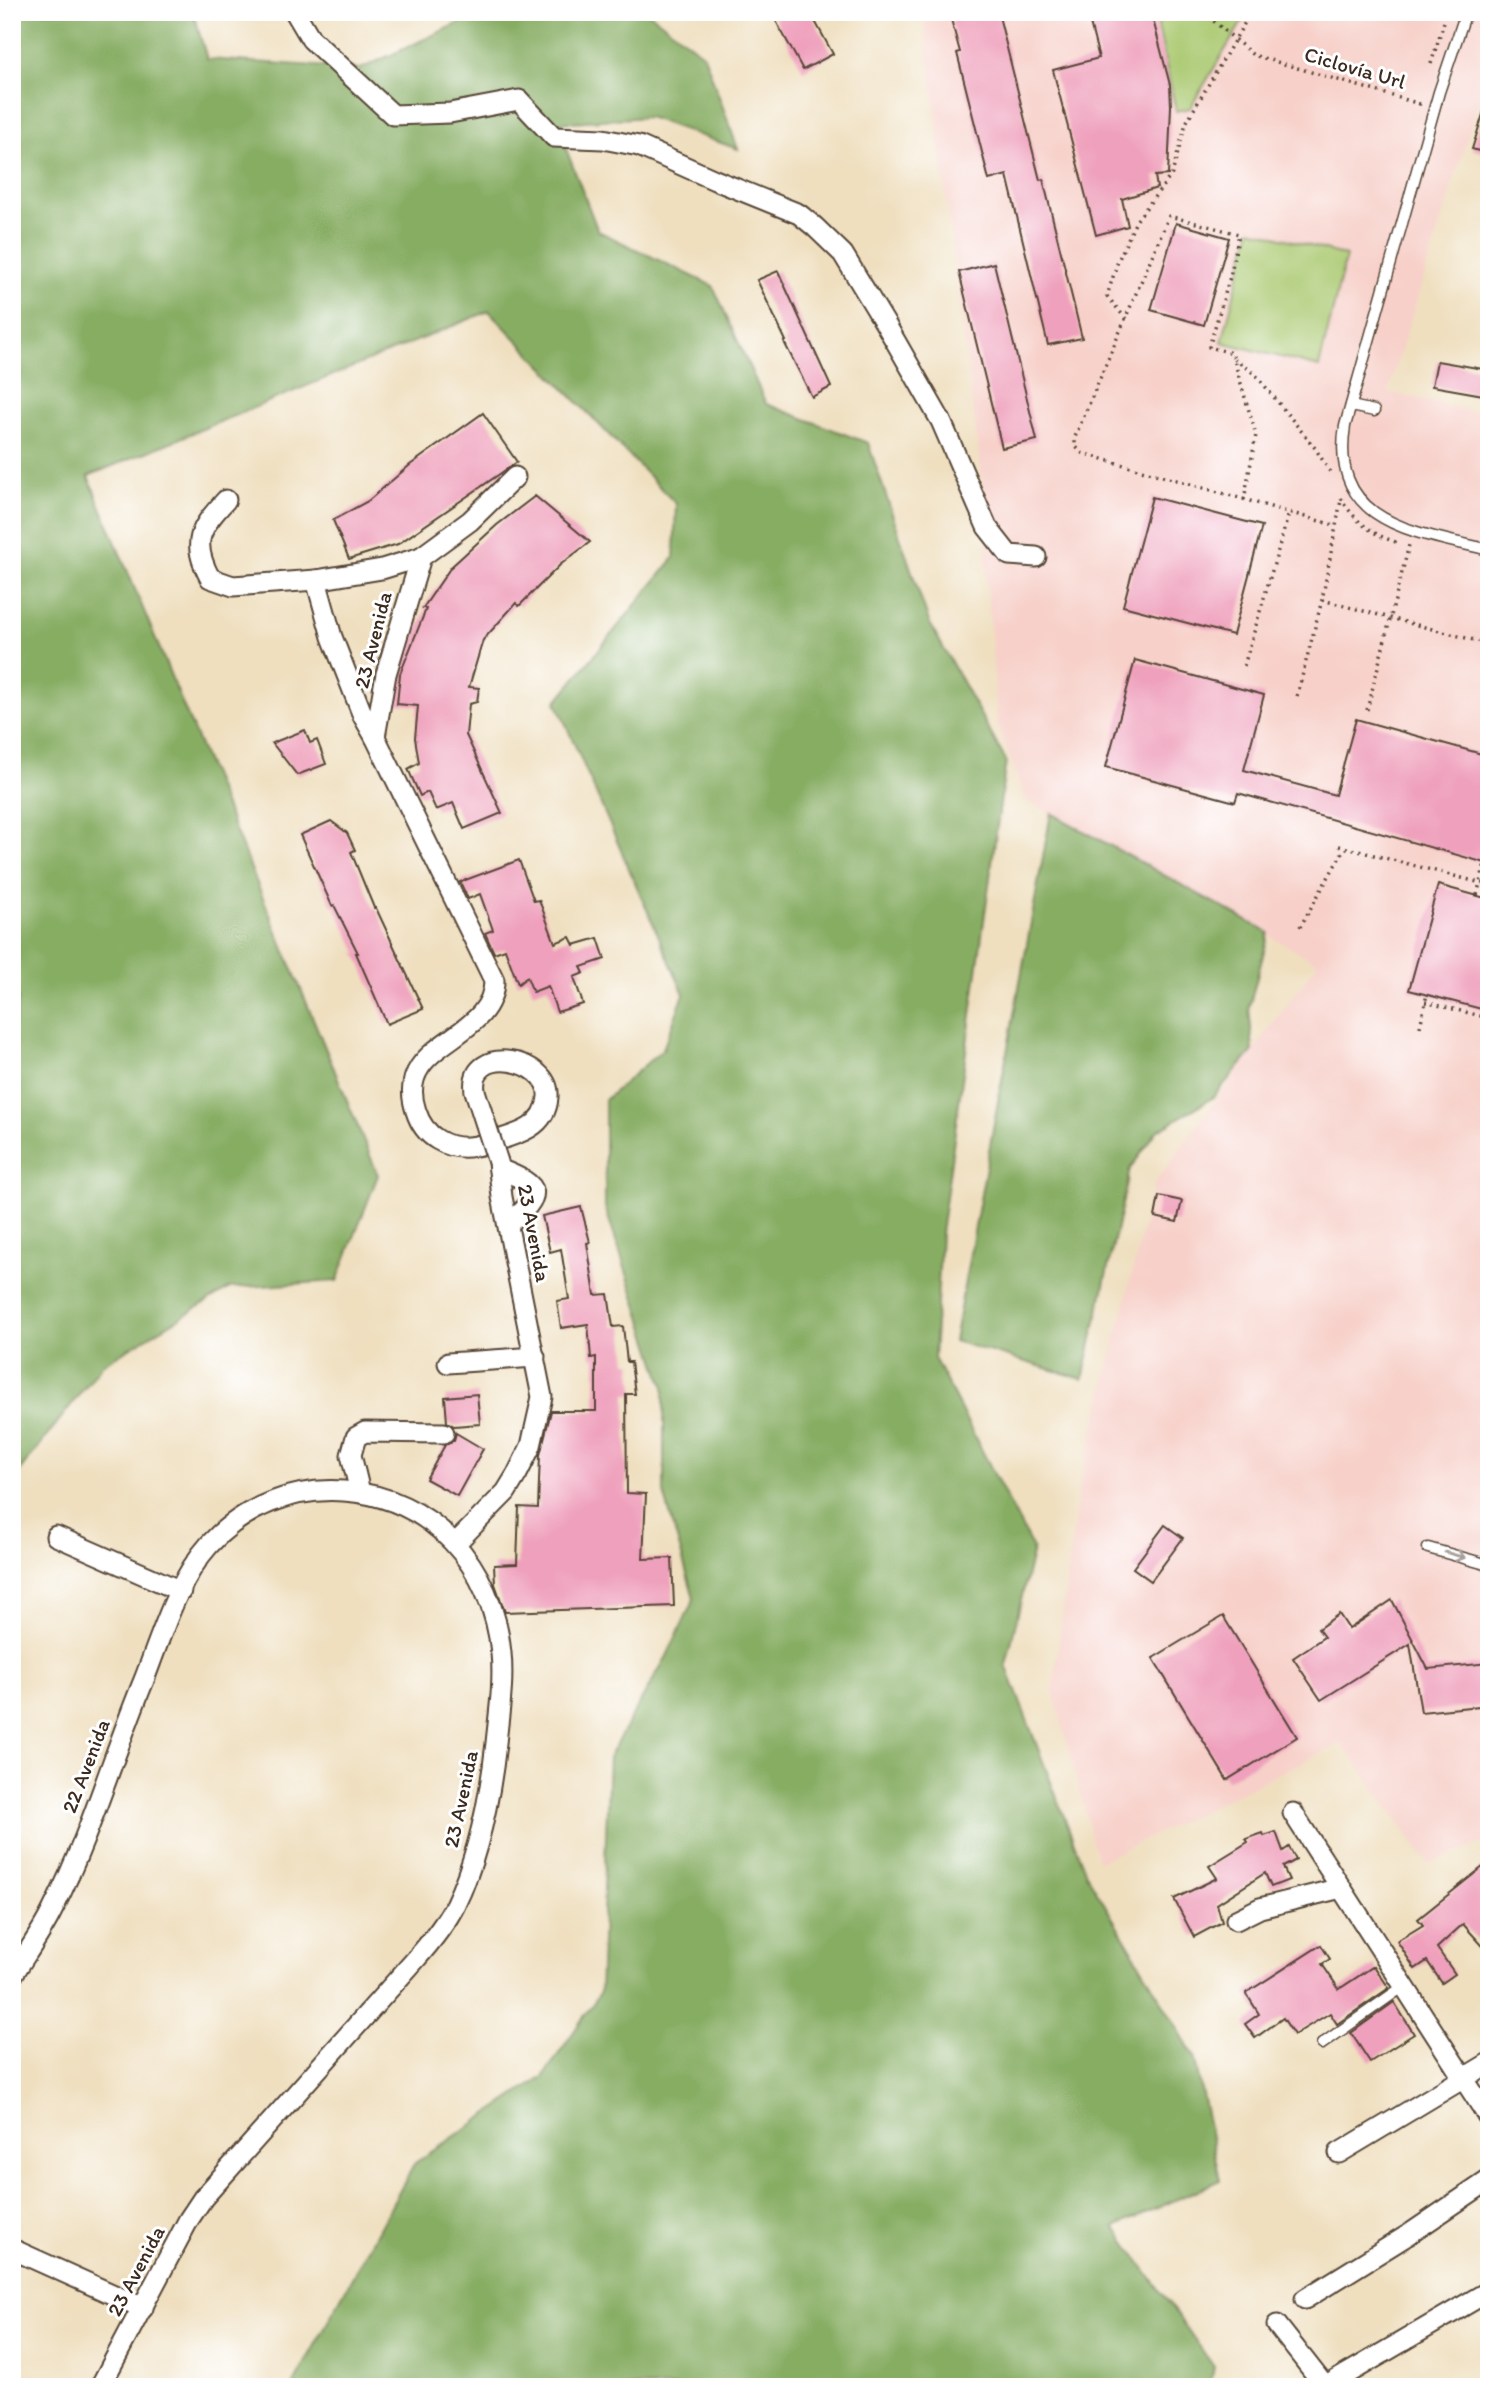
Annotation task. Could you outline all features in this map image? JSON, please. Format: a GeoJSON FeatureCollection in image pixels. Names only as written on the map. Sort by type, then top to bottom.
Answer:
{"type":"FeatureCollection","features":[{"type":"Feature","properties":{"kind":"street"},"geometry":{"type":"LineString","coordinates":[[295,12],[311,39],[393,115],[450,113],[519,100],[554,137],[603,139],[639,146],[799,215],[843,254],[850,265],[942,421],[987,527],[1009,555],[1036,558]]}},
{"type":"Feature","properties":{"kind":"street","name":"23 Avenida"},"geometry":{"type":"LineString","coordinates":[[226,500],[202,530],[198,544],[201,561],[211,578],[233,586],[316,580],[382,569],[421,557],[470,521],[515,477]]}},
{"type":"Feature","properties":{"kind":"street","name":"23 Avenida"},"geometry":{"type":"LineString","coordinates":[[374,737],[389,661],[421,557]]}},
{"type":"Feature","properties":{"kind":"street","name":"23 Avenida"},"geometry":{"type":"LineString","coordinates":[[100,2387],[189,2219],[203,2198],[416,1959],[441,1930],[455,1906],[473,1857],[491,1787],[502,1680],[501,1651],[489,1602],[481,1581],[456,1543],[506,1492],[531,1446],[541,1397],[499,1165],[475,1091],[474,1084],[480,1071],[491,1063],[506,1060],[514,1061],[536,1073],[547,1086],[549,1096],[542,1114],[528,1130],[471,1148],[443,1143],[432,1136],[418,1118],[412,1096],[419,1070],[428,1055],[482,1015],[494,993],[494,980],[363,716],[332,637],[316,580]]}},
{"type":"Feature","properties":{"kind":"street"},"geometry":{"type":"LineString","coordinates":[[499,1165],[525,1179],[533,1191],[529,1206],[508,1224]]}},
{"type":"Feature","properties":{"kind":"street"},"geometry":{"type":"LineString","coordinates":[[448,1363],[535,1357]]}},
{"type":"Feature","properties":{"kind":"street"},"geometry":{"type":"LineString","coordinates":[[360,1492],[351,1455],[356,1437],[365,1432],[444,1433]]}},
{"type":"Feature","properties":{"kind":"street","name":"22 Avenida"},"geometry":{"type":"LineString","coordinates":[[12,1976],[52,1911],[73,1865],[127,1720],[181,1591],[192,1567],[209,1545],[229,1526],[277,1499],[304,1492],[332,1490],[387,1498],[436,1524],[456,1543]]}},
{"type":"Feature","properties":{"kind":"street"},"geometry":{"type":"LineString","coordinates":[[56,1536],[181,1591]]}},
{"type":"Feature","properties":{"kind":"street"},"geometry":{"type":"LineString","coordinates":[[1293,1813],[1489,2118]]}},
{"type":"Feature","properties":{"kind":"street"},"geometry":{"type":"LineString","coordinates":[[1236,1920],[1261,1908],[1341,1888]]}},
{"type":"Feature","properties":{"kind":"street"},"geometry":{"type":"LineString","coordinates":[[1339,2153],[1489,2063]]}},
{"type":"Feature","properties":{"kind":"street"},"geometry":{"type":"LineString","coordinates":[[1305,2299],[1408,2235],[1489,2180]]}},
{"type":"Feature","properties":{"kind":"street"},"geometry":{"type":"LineString","coordinates":[[12,2249],[143,2308]]}},
{"type":"Feature","properties":{"kind":"street"},"geometry":{"type":"LineString","coordinates":[[1278,2325],[1324,2385],[1328,2385],[1489,2291]]}},
{"type":"Feature","properties":{"kind":"lane"},"geometry":{"type":"LineString","coordinates":[[1466,12],[1437,99],[1351,407],[1343,441],[1343,458],[1346,475],[1360,499],[1385,521],[1489,551]]}},
{"type":"Feature","properties":{"kind":"lane"},"geometry":{"type":"LineString","coordinates":[[1351,407],[1374,411]]}},
{"type":"Feature","properties":{"kind":"lane"},"geometry":{"type":"LineString","coordinates":[[1428,1548],[1485,1564]]}},
{"type":"Feature","properties":{"kind":"lane"},"geometry":{"type":"LineString","coordinates":[[1322,2044],[1404,1986]]}},
{"type":"Feature","properties":{"kind":"path","name":"Ciclovía Url"},"geometry":{"type":"LineString","coordinates":[[1203,12],[1253,55],[1420,104],[1423,95]]}},
{"type":"Feature","properties":{"kind":"path"},"geometry":{"type":"LineString","coordinates":[[1126,319],[1107,296],[1118,261],[1136,221],[1172,174],[1186,122],[1251,12]]}},
{"type":"Feature","properties":{"kind":"path","name":"Ciclovía Url"},"geometry":{"type":"LineString","coordinates":[[1429,72],[1447,12]]}},
{"type":"Feature","properties":{"kind":"path"},"geometry":{"type":"LineString","coordinates":[[1419,117],[1420,104]]}},
{"type":"Feature","properties":{"kind":"path"},"geometry":{"type":"LineString","coordinates":[[1244,500],[1256,435],[1232,353],[1209,347],[1230,277],[1239,234],[1170,216],[1075,437],[1075,446],[1082,453],[1244,500],[1289,513],[1337,526]]}},
{"type":"Feature","properties":{"kind":"path"},"geometry":{"type":"LineString","coordinates":[[1234,359],[1256,375],[1315,448],[1336,483]]}},
{"type":"Feature","properties":{"kind":"path"},"geometry":{"type":"LineString","coordinates":[[1338,491],[1354,518],[1367,528],[1383,538],[1421,549]]}},
{"type":"Feature","properties":{"kind":"path"},"geometry":{"type":"LineString","coordinates":[[1297,696],[1322,600],[1341,500]]}},
{"type":"Feature","properties":{"kind":"path"},"geometry":{"type":"LineString","coordinates":[[1244,666],[1289,513]]}},
{"type":"Feature","properties":{"kind":"path"},"geometry":{"type":"LineString","coordinates":[[1367,710],[1408,545]]}},
{"type":"Feature","properties":{"kind":"path"},"geometry":{"type":"LineString","coordinates":[[1322,600],[1489,644]]}},
{"type":"Feature","properties":{"kind":"path"},"geometry":{"type":"LineString","coordinates":[[1339,846],[1489,885]]}},
{"type":"Feature","properties":{"kind":"path"},"geometry":{"type":"LineString","coordinates":[[1300,927],[1345,848]]}},
{"type":"Feature","properties":{"kind":"path"},"geometry":{"type":"LineString","coordinates":[[1477,895],[1485,863]]}},
{"type":"Feature","properties":{"kind":"path"},"geometry":{"type":"LineString","coordinates":[[1420,1027],[1427,995]]}},
{"type":"Feature","properties":{"kind":"path"},"geometry":{"type":"LineString","coordinates":[[1425,1002],[1489,1018]]}},
{"type":"Feature","properties":{"kind":"shaded area"},"geometry":{"type":"Polygon","coordinates":[[[923,12],[1489,12],[1489,68],[1388,392],[1489,415],[1489,1840],[1429,1864],[1341,1743],[1098,1862],[1053,1690],[1078,1494],[1154,1184],[1318,963],[1026,800],[998,726],[986,573],[987,519],[923,12]]]}},
{"type":"Feature","properties":{"kind":"green space"},"geometry":{"type":"Polygon","coordinates":[[[12,12],[193,12],[207,59],[361,69],[482,12],[648,12],[704,55],[738,149],[648,117],[556,123],[598,231],[713,286],[766,404],[868,443],[929,622],[1006,761],[941,1233],[934,1358],[1033,1549],[1006,1665],[1085,1871],[1194,2056],[1220,2180],[1115,2227],[1214,2367],[1210,2387],[292,2387],[415,2163],[543,2077],[600,1993],[609,1756],[667,1656],[694,1599],[664,1493],[664,1387],[605,1207],[605,1100],[663,1049],[684,994],[556,702],[674,558],[676,504],[489,311],[88,476],[378,1175],[337,1281],[230,1288],[103,1364],[12,1481],[12,1041],[18,999],[12,989],[12,12]]]}},
{"type":"Feature","properties":{"kind":"green space"},"geometry":{"type":"Polygon","coordinates":[[[1155,12],[1248,12],[1190,108],[1176,111],[1155,12]]]}},
{"type":"Feature","properties":{"kind":"green space"},"geometry":{"type":"Polygon","coordinates":[[[1251,229],[1346,256],[1319,367],[1222,342],[1251,229]]]}},
{"type":"Feature","properties":{"kind":"green space"},"geometry":{"type":"Polygon","coordinates":[[[1051,813],[1269,933],[1249,1007],[1253,1051],[1212,1098],[1157,1131],[1130,1169],[1083,1379],[954,1341],[1051,813]]]}},
{"type":"Feature","properties":{"kind":"building"},"geometry":{"type":"Polygon","coordinates":[[[771,12],[810,12],[833,54],[803,70],[771,12]]]}},
{"type":"Feature","properties":{"kind":"building"},"geometry":{"type":"Polygon","coordinates":[[[949,12],[998,12],[1082,338],[1048,345],[1007,175],[989,180],[949,12]]]}},
{"type":"Feature","properties":{"kind":"building"},"geometry":{"type":"Polygon","coordinates":[[[1087,12],[1151,12],[1170,85],[1171,106],[1168,175],[1155,176],[1157,188],[1122,199],[1128,226],[1096,235],[1053,70],[1099,58],[1087,12]]]}},
{"type":"Feature","properties":{"kind":"building"},"geometry":{"type":"Polygon","coordinates":[[[1485,108],[1489,108],[1489,154],[1472,149],[1485,108]]]}},
{"type":"Feature","properties":{"kind":"building"},"geometry":{"type":"Polygon","coordinates":[[[1176,223],[1229,238],[1204,325],[1151,310],[1176,223]]]}},
{"type":"Feature","properties":{"kind":"building"},"geometry":{"type":"Polygon","coordinates":[[[994,263],[1037,440],[1002,448],[959,272],[994,263]]]}},
{"type":"Feature","properties":{"kind":"building"},"geometry":{"type":"Polygon","coordinates":[[[778,271],[831,387],[812,397],[757,280],[778,271]]]}},
{"type":"Feature","properties":{"kind":"building"},"geometry":{"type":"Polygon","coordinates":[[[1437,361],[1489,370],[1489,396],[1432,386],[1437,361]]]}},
{"type":"Feature","properties":{"kind":"building"},"geometry":{"type":"Polygon","coordinates":[[[483,413],[517,462],[398,544],[349,559],[333,520],[368,501],[410,465],[483,413]]]}},
{"type":"Feature","properties":{"kind":"building"},"geometry":{"type":"Polygon","coordinates":[[[535,496],[590,542],[560,565],[519,606],[516,603],[483,640],[469,687],[479,688],[477,702],[469,704],[466,735],[502,813],[464,829],[453,803],[436,810],[428,792],[420,796],[408,769],[419,763],[415,738],[418,706],[397,704],[400,674],[426,609],[423,608],[451,567],[497,525],[535,496]]]}},
{"type":"Feature","properties":{"kind":"building"},"geometry":{"type":"Polygon","coordinates":[[[1152,497],[1262,526],[1233,635],[1123,606],[1152,497]]]}},
{"type":"Feature","properties":{"kind":"building"},"geometry":{"type":"Polygon","coordinates":[[[1135,660],[1264,695],[1244,770],[1335,795],[1356,719],[1489,756],[1489,864],[1238,793],[1235,802],[1106,767],[1135,660]]]}},
{"type":"Feature","properties":{"kind":"building"},"geometry":{"type":"Polygon","coordinates":[[[305,730],[310,743],[317,740],[326,764],[297,775],[272,743],[305,730]]]}},
{"type":"Feature","properties":{"kind":"building"},"geometry":{"type":"Polygon","coordinates":[[[331,821],[347,833],[355,850],[351,852],[374,908],[423,1009],[387,1024],[358,953],[334,905],[332,906],[300,835],[331,821]]]}},
{"type":"Feature","properties":{"kind":"building"},"geometry":{"type":"Polygon","coordinates":[[[519,860],[534,901],[539,900],[555,943],[570,937],[574,945],[598,938],[605,959],[581,967],[584,973],[574,977],[583,1004],[557,1012],[548,986],[533,992],[527,977],[518,984],[505,949],[494,953],[485,933],[493,930],[480,894],[468,899],[460,882],[519,860]]]}},
{"type":"Feature","properties":{"kind":"building"},"geometry":{"type":"Polygon","coordinates":[[[1438,885],[1489,899],[1489,1011],[1409,990],[1438,885]]]}},
{"type":"Feature","properties":{"kind":"building"},"geometry":{"type":"Polygon","coordinates":[[[1159,1196],[1182,1201],[1177,1222],[1155,1217],[1159,1196]]]}},
{"type":"Feature","properties":{"kind":"building"},"geometry":{"type":"Polygon","coordinates":[[[581,1207],[590,1242],[587,1243],[595,1295],[608,1294],[613,1327],[623,1326],[627,1362],[631,1362],[635,1394],[626,1394],[627,1493],[646,1494],[643,1559],[672,1558],[674,1606],[505,1612],[495,1584],[494,1565],[517,1564],[519,1507],[538,1508],[540,1455],[551,1411],[596,1411],[596,1357],[591,1358],[588,1324],[561,1328],[557,1301],[569,1299],[561,1249],[550,1252],[542,1216],[581,1207]]]}},
{"type":"Feature","properties":{"kind":"building"},"geometry":{"type":"Polygon","coordinates":[[[477,1394],[480,1424],[454,1426],[447,1422],[445,1397],[477,1394]]]}},
{"type":"Feature","properties":{"kind":"building"},"geometry":{"type":"Polygon","coordinates":[[[456,1433],[483,1449],[457,1496],[426,1479],[445,1445],[454,1440],[456,1433]]]}},
{"type":"Feature","properties":{"kind":"building"},"geometry":{"type":"Polygon","coordinates":[[[1165,1525],[1183,1538],[1151,1581],[1133,1568],[1165,1525]]]}},
{"type":"Feature","properties":{"kind":"building"},"geometry":{"type":"Polygon","coordinates":[[[1392,1600],[1428,1669],[1489,1663],[1489,1705],[1421,1712],[1410,1644],[1321,1700],[1293,1658],[1324,1637],[1318,1629],[1339,1614],[1349,1629],[1392,1600]]]}},
{"type":"Feature","properties":{"kind":"building"},"geometry":{"type":"Polygon","coordinates":[[[1223,1616],[1297,1737],[1227,1780],[1153,1658],[1223,1616]]]}},
{"type":"Feature","properties":{"kind":"building"},"geometry":{"type":"Polygon","coordinates":[[[1276,1832],[1283,1851],[1289,1847],[1296,1860],[1283,1867],[1289,1880],[1271,1887],[1265,1873],[1217,1904],[1222,1922],[1194,1937],[1174,1899],[1217,1878],[1209,1866],[1248,1842],[1246,1839],[1276,1832]]]}},
{"type":"Feature","properties":{"kind":"building"},"geometry":{"type":"Polygon","coordinates":[[[1489,1862],[1489,1953],[1463,1924],[1437,1948],[1455,1974],[1442,1983],[1427,1961],[1415,1969],[1397,1941],[1423,1925],[1418,1919],[1489,1862]]]}},
{"type":"Feature","properties":{"kind":"building"},"geometry":{"type":"Polygon","coordinates":[[[1321,1945],[1330,1959],[1322,1964],[1339,1989],[1374,1966],[1389,1988],[1337,2024],[1330,2013],[1294,2035],[1283,2018],[1255,2038],[1245,2024],[1259,2014],[1246,1993],[1321,1945]]]}},
{"type":"Feature","properties":{"kind":"building"},"geometry":{"type":"Polygon","coordinates":[[[1394,2002],[1414,2034],[1370,2062],[1351,2033],[1394,2002]]]}}]}
